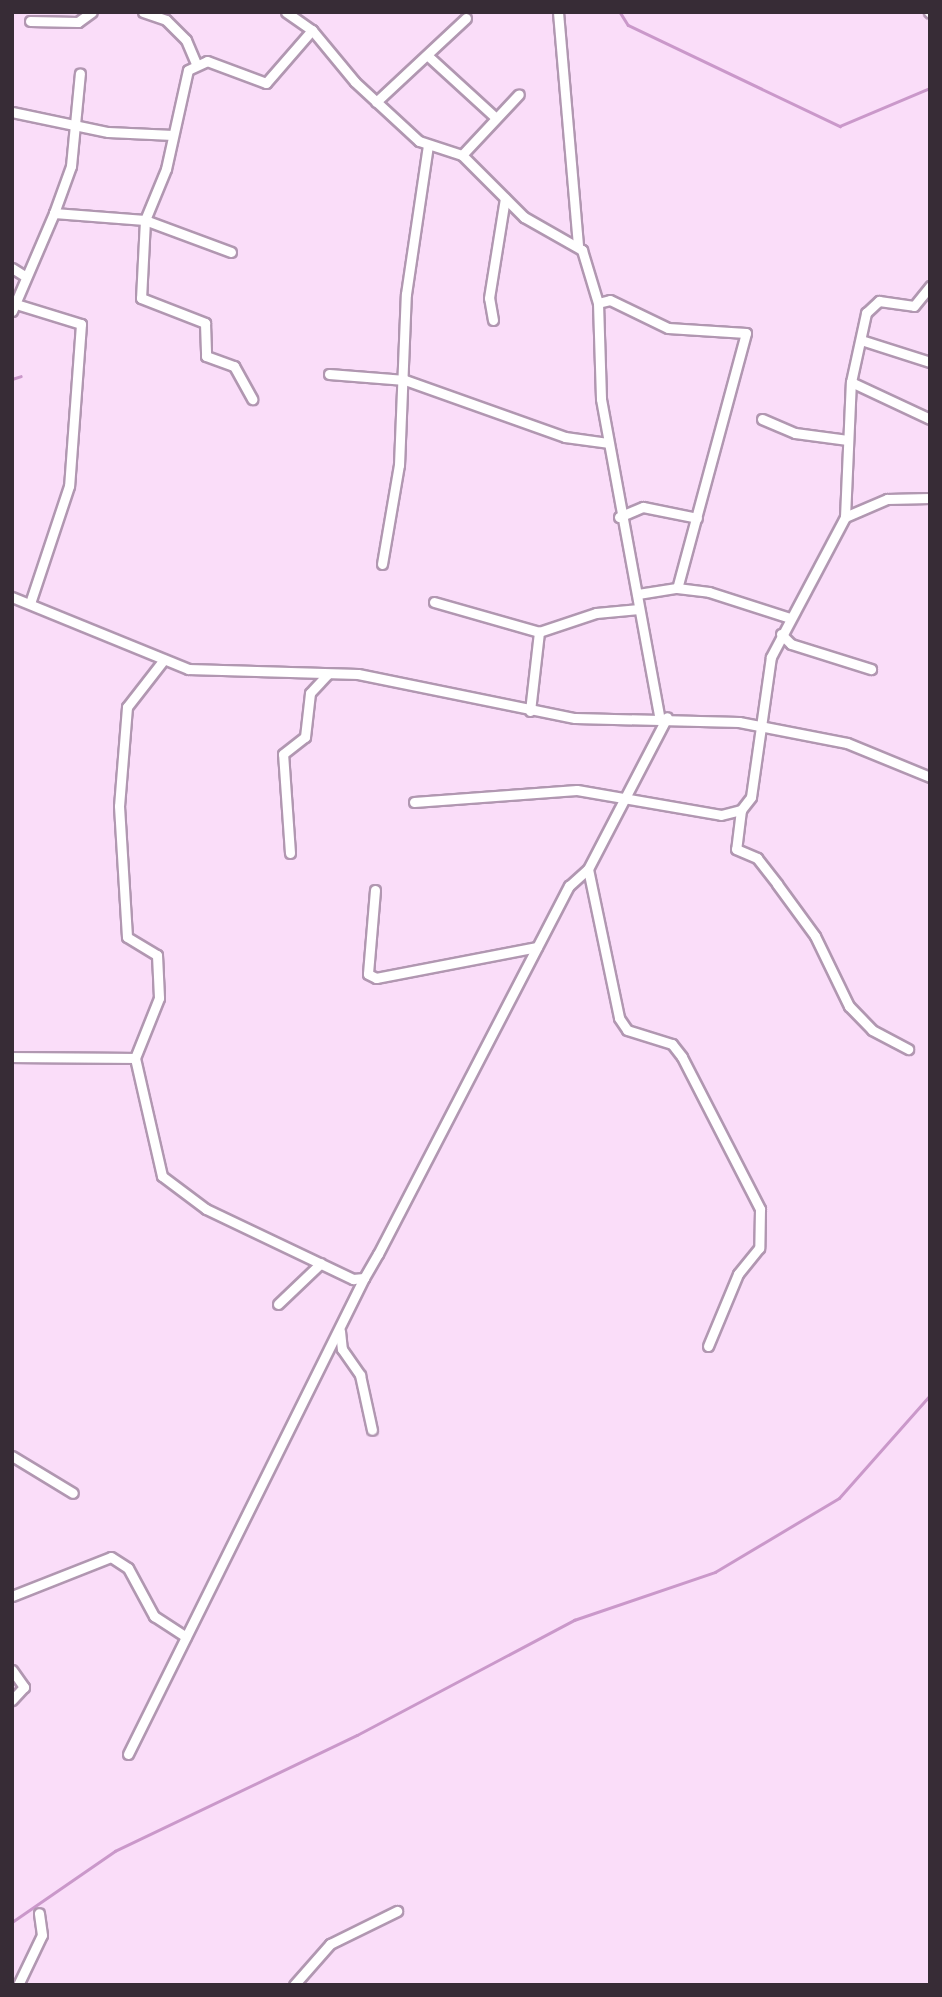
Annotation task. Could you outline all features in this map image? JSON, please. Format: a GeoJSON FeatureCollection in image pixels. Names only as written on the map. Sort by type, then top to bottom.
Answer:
{"type":"FeatureCollection","features":[{"type":"Feature","properties":{"kind":"street"},"geometry":{"type":"LineString","coordinates":[[30,22],[78,22],[92,12]]}},
{"type":"Feature","properties":{"kind":"street"},"geometry":{"type":"LineString","coordinates":[[143,12],[166,20],[186,40],[196,63]]}},
{"type":"Feature","properties":{"kind":"street"},"geometry":{"type":"LineString","coordinates":[[286,12],[312,30],[376,102],[428,145],[462,155],[505,198],[551,235],[578,245]]}},
{"type":"Feature","properties":{"kind":"street"},"geometry":{"type":"LineString","coordinates":[[128,1754],[364,1278],[569,886],[588,869],[663,716],[619,517],[608,443],[598,303],[578,245],[558,12]]}},
{"type":"Feature","properties":{"kind":"street"},"geometry":{"type":"LineString","coordinates":[[376,102],[466,18]]}},
{"type":"Feature","properties":{"kind":"street"},"geometry":{"type":"LineString","coordinates":[[196,63],[266,83],[312,30]]}},
{"type":"Feature","properties":{"kind":"street"},"geometry":{"type":"LineString","coordinates":[[427,55],[496,118]]}},
{"type":"Feature","properties":{"kind":"street"},"geometry":{"type":"LineString","coordinates":[[196,63],[188,70],[173,135],[145,220],[141,298],[205,323],[206,356],[234,366],[252,399]]}},
{"type":"Feature","properties":{"kind":"street"},"geometry":{"type":"LineString","coordinates":[[30,603],[69,486],[81,324],[14,308],[71,166],[80,73]]}},
{"type":"Feature","properties":{"kind":"street"},"geometry":{"type":"LineString","coordinates":[[462,155],[519,94]]}},
{"type":"Feature","properties":{"kind":"street"},"geometry":{"type":"LineString","coordinates":[[12,112],[75,124],[173,135]]}},
{"type":"Feature","properties":{"kind":"street"},"geometry":{"type":"LineString","coordinates":[[382,564],[405,380],[406,294],[428,145]]}},
{"type":"Feature","properties":{"kind":"street"},"geometry":{"type":"LineString","coordinates":[[493,320],[489,298],[505,198]]}},
{"type":"Feature","properties":{"kind":"street"},"geometry":{"type":"LineString","coordinates":[[54,213],[145,220],[231,252]]}},
{"type":"Feature","properties":{"kind":"street"},"geometry":{"type":"LineString","coordinates":[[12,268],[25,276]]}},
{"type":"Feature","properties":{"kind":"street"},"geometry":{"type":"LineString","coordinates":[[908,1049],[872,1030],[849,1006],[792,905],[757,859],[736,849],[741,810],[751,797],[771,657],[845,517],[851,382],[872,304],[910,308],[930,286]]}},
{"type":"Feature","properties":{"kind":"street"},"geometry":{"type":"LineString","coordinates":[[598,303],[610,300],[668,328],[746,333],[677,587]]}},
{"type":"Feature","properties":{"kind":"street"},"geometry":{"type":"LineString","coordinates":[[861,340],[930,362]]}},
{"type":"Feature","properties":{"kind":"street"},"geometry":{"type":"LineString","coordinates":[[329,374],[405,380],[565,437],[608,443]]}},
{"type":"Feature","properties":{"kind":"street"},"geometry":{"type":"LineString","coordinates":[[851,382],[930,419]]}},
{"type":"Feature","properties":{"kind":"street"},"geometry":{"type":"LineString","coordinates":[[762,419],[795,433],[848,440]]}},
{"type":"Feature","properties":{"kind":"street"},"geometry":{"type":"LineString","coordinates":[[845,517],[887,499],[930,498]]}},
{"type":"Feature","properties":{"kind":"street"},"geometry":{"type":"LineString","coordinates":[[619,517],[643,507],[697,518]]}},
{"type":"Feature","properties":{"kind":"street"},"geometry":{"type":"LineString","coordinates":[[30,603],[50,539]]}},
{"type":"Feature","properties":{"kind":"street"},"geometry":{"type":"LineString","coordinates":[[638,594],[677,587],[790,618]]}},
{"type":"Feature","properties":{"kind":"street"},"geometry":{"type":"LineString","coordinates":[[12,597],[162,662],[327,675],[358,674],[575,718],[663,716],[762,726],[873,751],[930,777]]}},
{"type":"Feature","properties":{"kind":"street"},"geometry":{"type":"LineString","coordinates":[[434,602],[539,632],[596,613],[639,609]]}},
{"type":"Feature","properties":{"kind":"street"},"geometry":{"type":"LineString","coordinates":[[530,711],[539,632]]}},
{"type":"Feature","properties":{"kind":"street"},"geometry":{"type":"LineString","coordinates":[[781,634],[791,644],[871,669]]}},
{"type":"Feature","properties":{"kind":"street"},"geometry":{"type":"LineString","coordinates":[[162,662],[122,722],[119,806],[127,937],[158,956],[159,998],[135,1058],[166,1182],[206,1209],[321,1263],[364,1278]]}},
{"type":"Feature","properties":{"kind":"street"},"geometry":{"type":"LineString","coordinates":[[290,853],[283,754],[305,737],[310,693],[327,675]]}},
{"type":"Feature","properties":{"kind":"street"},"geometry":{"type":"LineString","coordinates":[[414,802],[578,790],[721,816],[741,810]]}},
{"type":"Feature","properties":{"kind":"street"},"geometry":{"type":"LineString","coordinates":[[588,869],[619,1018],[627,1030],[672,1044],[682,1057],[760,1209],[759,1248],[738,1275],[708,1346]]}},
{"type":"Feature","properties":{"kind":"street"},"geometry":{"type":"LineString","coordinates":[[376,890],[368,974],[376,978],[537,947]]}},
{"type":"Feature","properties":{"kind":"street"},"geometry":{"type":"LineString","coordinates":[[12,1057],[135,1058]]}},
{"type":"Feature","properties":{"kind":"street"},"geometry":{"type":"LineString","coordinates":[[278,1304],[321,1263]]}},
{"type":"Feature","properties":{"kind":"street"},"geometry":{"type":"LineString","coordinates":[[340,1331],[342,1349],[360,1375],[372,1430]]}},
{"type":"Feature","properties":{"kind":"street"},"geometry":{"type":"LineString","coordinates":[[12,1456],[73,1493]]}},
{"type":"Feature","properties":{"kind":"street"},"geometry":{"type":"LineString","coordinates":[[12,1596],[111,1557],[128,1568],[154,1616],[186,1637]]}},
{"type":"Feature","properties":{"kind":"street"},"geometry":{"type":"LineString","coordinates":[[12,1670],[24,1687],[12,1700]]}},
{"type":"Feature","properties":{"kind":"street"},"geometry":{"type":"LineString","coordinates":[[295,1985],[330,1944],[397,1911]]}},
{"type":"Feature","properties":{"kind":"street"},"geometry":{"type":"LineString","coordinates":[[18,1985],[42,1935],[39,1913]]}},
{"type":"Feature","properties":{"kind":"waterway"},"geometry":{"type":"LineString","coordinates":[[620,12],[628,25],[840,126],[930,88]]}},
{"type":"Feature","properties":{"kind":"waterway"},"geometry":{"type":"LineString","coordinates":[[12,379],[21,376]]}},
{"type":"Feature","properties":{"kind":"waterway"},"geometry":{"type":"LineString","coordinates":[[12,1922],[115,1851],[357,1735],[574,1620],[715,1572],[839,1498],[930,1395]]}}]}
